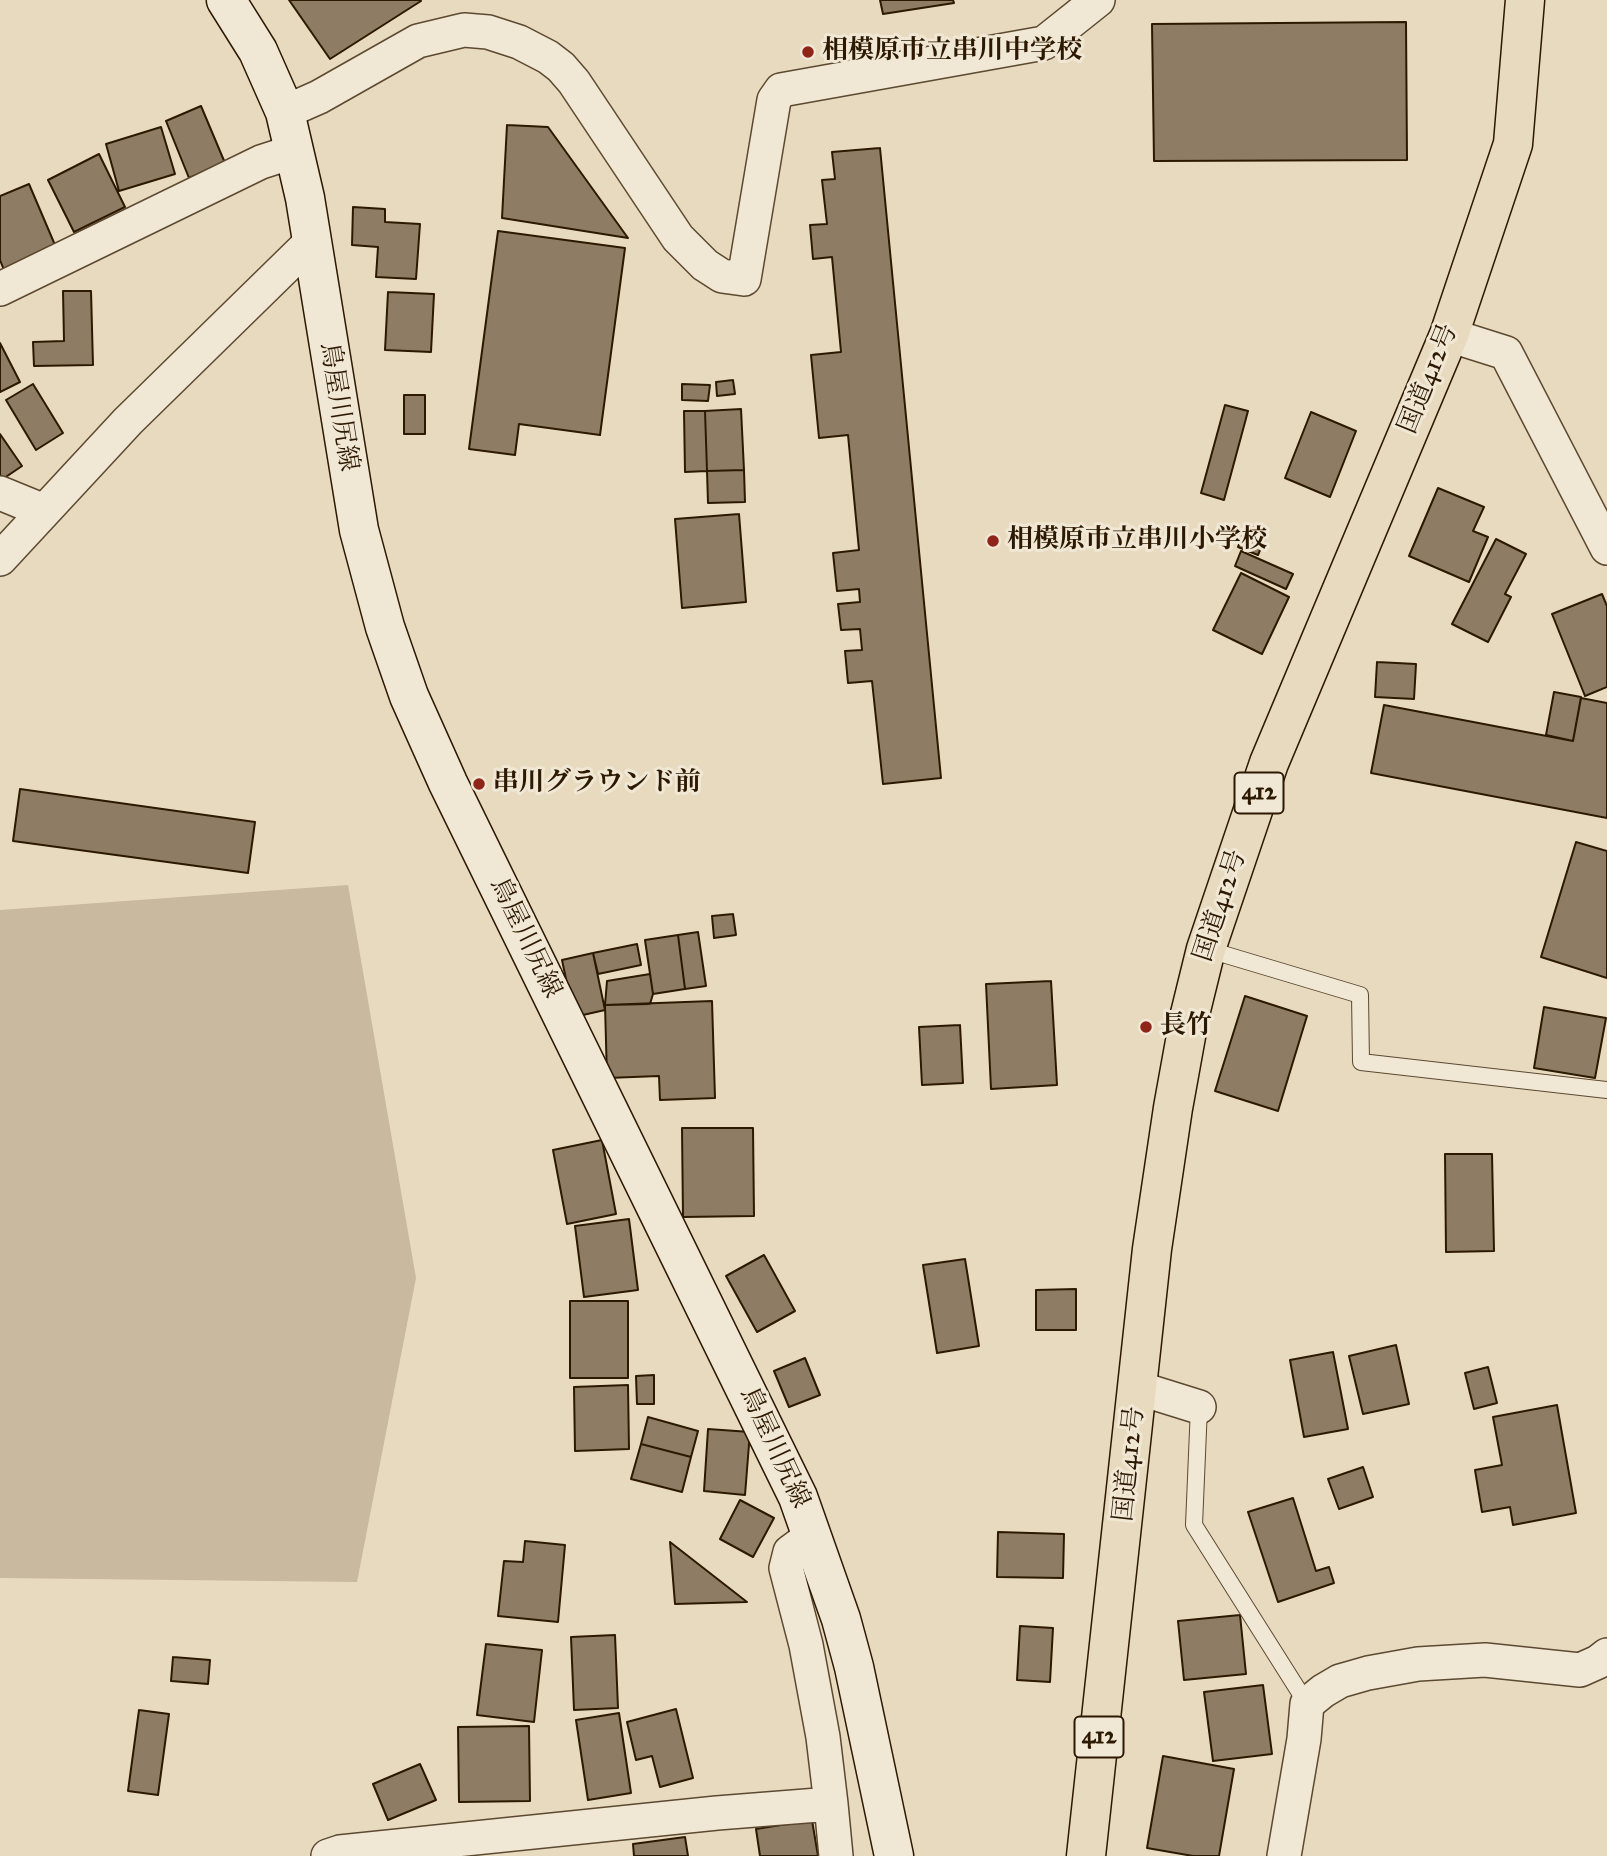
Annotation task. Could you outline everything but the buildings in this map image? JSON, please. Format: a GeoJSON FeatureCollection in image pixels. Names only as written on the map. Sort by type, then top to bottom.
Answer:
{"type":"FeatureCollection","features":[{"type":"Feature","properties":{"kind":"highway","name":"国道412号"},"geometry":{"type":"LineString","coordinates":[[1086,1856],[1152,1249],[1172,1108],[1190,1014],[1206,950],[1269,763],[1449,335],[1513,144],[1525,0]]}},
{"type":"Feature","properties":{"kind":"main road","name":"鳥屋川尻線"},"geometry":{"type":"LineString","coordinates":[[226,0],[258,51],[285,112],[312,241],[359,530],[385,627],[409,696],[448,783],[782,1461],[813,1535],[835,1598],[854,1667],[894,1856]]}},
{"type":"Feature","properties":{"kind":"street"},"geometry":{"type":"LineString","coordinates":[[285,112],[318,97],[418,41],[464,30],[488,32],[519,42],[561,67],[574,82],[678,238],[705,265],[722,276],[744,279],[775,100],[782,90],[1044,43],[1098,0]]}},
{"type":"Feature","properties":{"kind":"street"},"geometry":{"type":"LineString","coordinates":[[0,289],[261,162],[295,151]]}},
{"type":"Feature","properties":{"kind":"street"},"geometry":{"type":"LineString","coordinates":[[0,559],[90,459],[312,241]]}},
{"type":"Feature","properties":{"kind":"street"},"geometry":{"type":"LineString","coordinates":[[1449,335],[1506,353],[1607,548]]}},
{"type":"Feature","properties":{"kind":"street"},"geometry":{"type":"LineString","coordinates":[[0,493],[44,512]]}},
{"type":"Feature","properties":{"kind":"street"},"geometry":{"type":"LineString","coordinates":[[1138,1388],[1199,1407]]}},
{"type":"Feature","properties":{"kind":"street"},"geometry":{"type":"LineString","coordinates":[[813,1535],[790,1552],[786,1568],[806,1645],[823,1737],[836,1856]]}},
{"type":"Feature","properties":{"kind":"street"},"geometry":{"type":"LineString","coordinates":[[1284,1856],[1304,1739],[1307,1704],[1323,1691],[1340,1681],[1368,1673],[1418,1664],[1485,1660],[1580,1670],[1607,1655]]}},
{"type":"Feature","properties":{"kind":"street"},"geometry":{"type":"LineString","coordinates":[[328,1856],[340,1852],[654,1821],[717,1812],[831,1804]]}},
{"type":"Feature","properties":{"kind":"lane"},"geometry":{"type":"LineString","coordinates":[[1206,950],[1360,995],[1361,1062],[1607,1090]]}},
{"type":"Feature","properties":{"kind":"lane"},"geometry":{"type":"LineString","coordinates":[[1199,1407],[1194,1525],[1307,1704]]}},
{"type":"Feature","properties":{"kind":"shaded area"},"geometry":{"type":"Polygon","coordinates":[[[348,885],[416,1278],[357,1582],[0,1578],[0,910],[348,885]]]}},
{"type":"Feature","properties":{"kind":"place","name":"相模原市立串川中学校"},"geometry":{"type":"Point","coordinates":[808,52]}},
{"type":"Feature","properties":{"kind":"place","name":"相模原市立串川小学校"},"geometry":{"type":"Point","coordinates":[993,541]}},
{"type":"Feature","properties":{"kind":"place","name":"串川グラウンド前"},"geometry":{"type":"Point","coordinates":[479,784]}},
{"type":"Feature","properties":{"kind":"place","name":"長竹"},"geometry":{"type":"Point","coordinates":[1146,1027]}}]}
